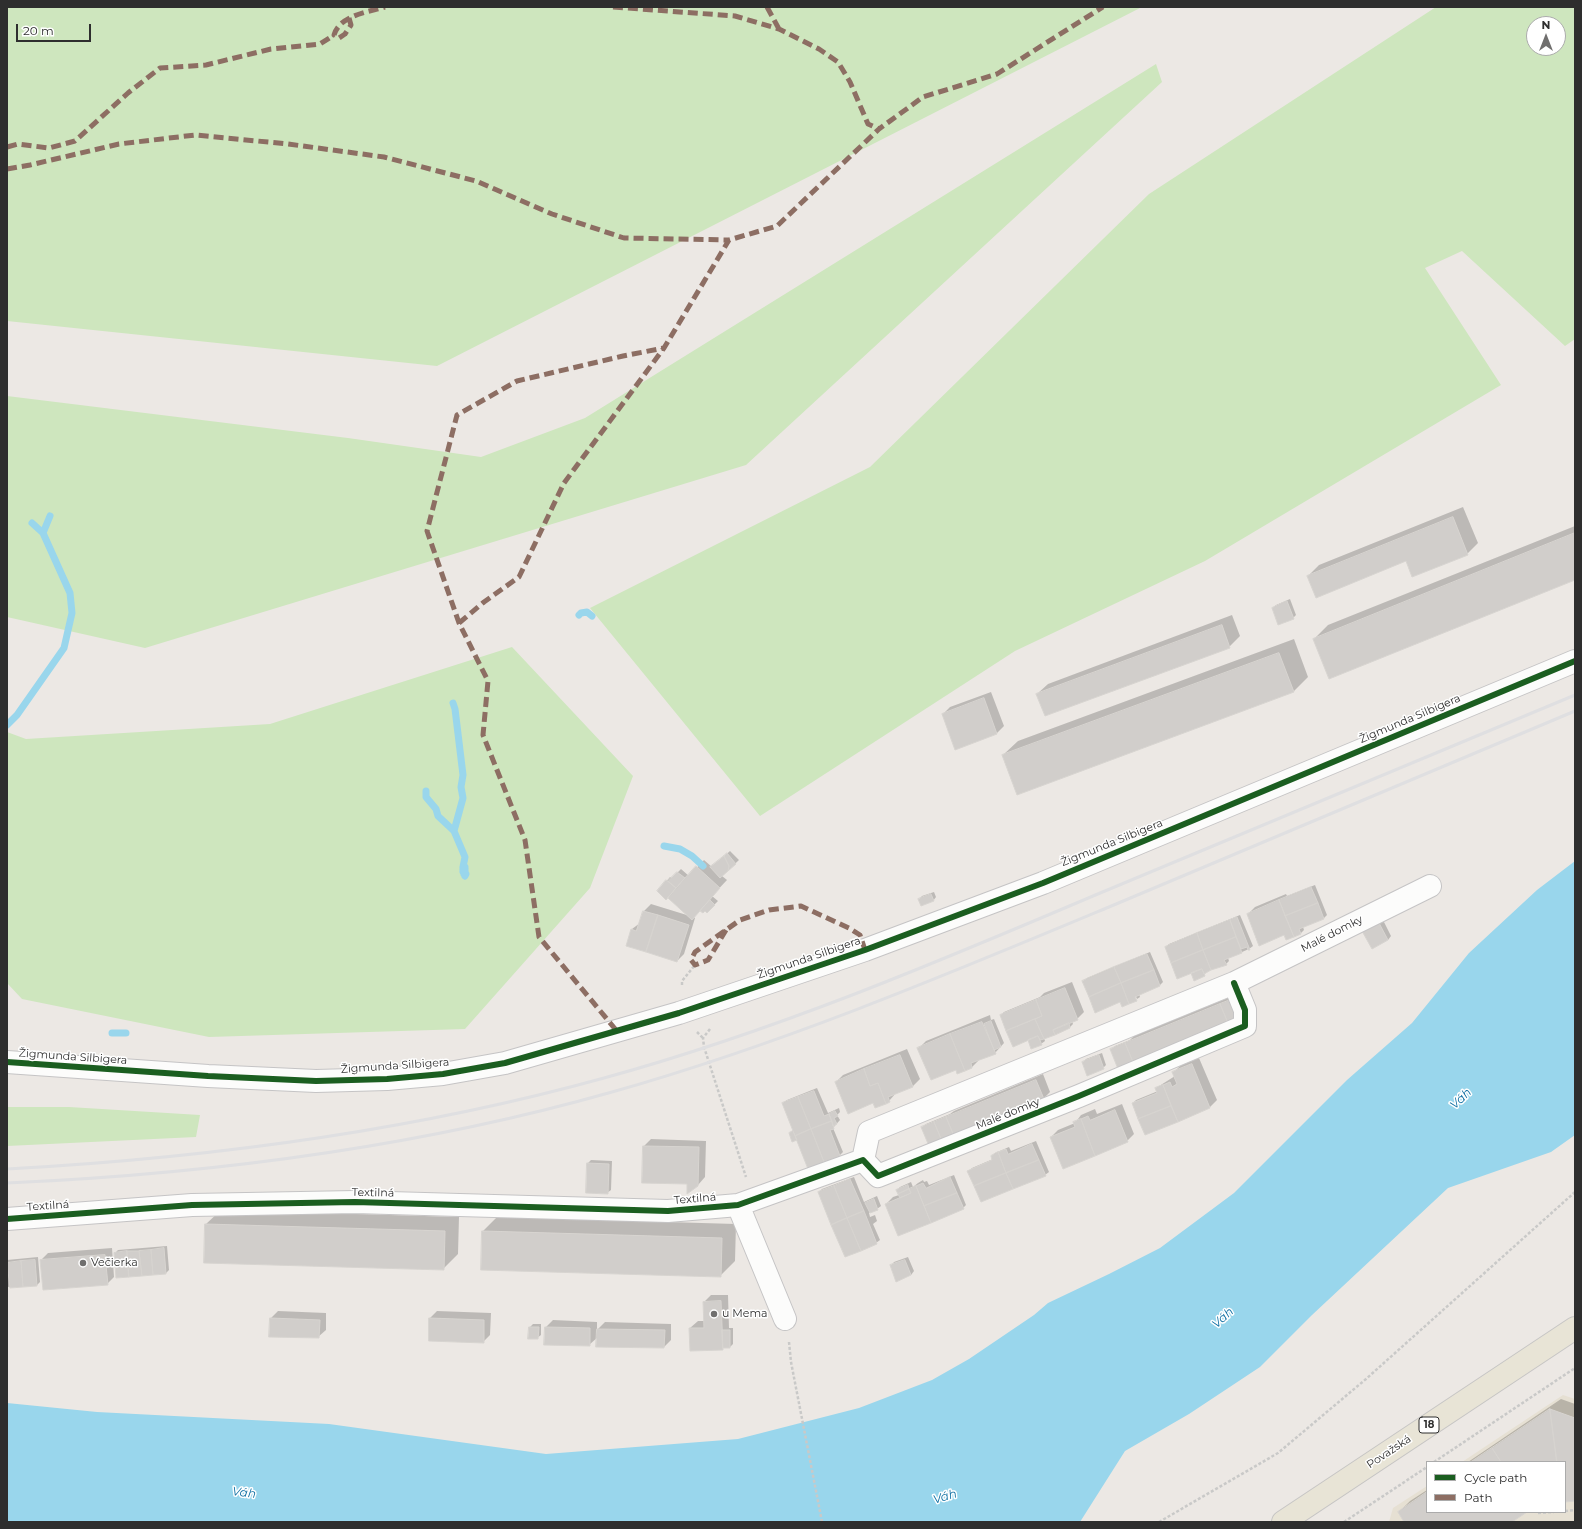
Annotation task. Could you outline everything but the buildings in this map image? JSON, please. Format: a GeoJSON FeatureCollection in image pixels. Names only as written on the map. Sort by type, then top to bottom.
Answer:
{"type":"FeatureCollection","features":[{"type":"Feature","properties":{"kind":"main road","name":"Považská"},"geometry":{"type":"LineString","coordinates":[[1283,1522],[1575,1328]]}},
{"type":"Feature","properties":{"kind":"street","name":"Žigmunda Silbigera"},"geometry":{"type":"LineString","coordinates":[[7,1062],[208,1076],[316,1081],[387,1079],[443,1074],[506,1063],[678,1013],[865,950],[1043,883],[1575,661]]}},
{"type":"Feature","properties":{"kind":"street","name":"Malé domky"},"geometry":{"type":"LineString","coordinates":[[1234,983],[1245,1010],[1245,1026],[1079,1096],[878,1176],[863,1160],[869,1132],[1234,983],[1430,886]]}},
{"type":"Feature","properties":{"kind":"street"},"geometry":{"type":"LineString","coordinates":[[785,1319],[746,1202],[863,1160]]}},
{"type":"Feature","properties":{"kind":"street","name":"Textilná"},"geometry":{"type":"LineString","coordinates":[[7,1219],[192,1205],[339,1202],[668,1211],[746,1202]]}},
{"type":"Feature","properties":{"kind":"path"},"geometry":{"type":"LineString","coordinates":[[682,985],[682,981],[695,965]]}},
{"type":"Feature","properties":{"kind":"path"},"geometry":{"type":"LineString","coordinates":[[714,1025],[703,1038],[704,1047],[746,1202]]}},
{"type":"Feature","properties":{"kind":"path"},"geometry":{"type":"LineString","coordinates":[[1159,1522],[1278,1453],[1366,1379],[1575,1192]]}},
{"type":"Feature","properties":{"kind":"path"},"geometry":{"type":"LineString","coordinates":[[791,1362],[822,1522]]}},
{"type":"Feature","properties":{"kind":"path"},"geometry":{"type":"LineString","coordinates":[[1436,1461],[1575,1368]]}},
{"type":"Feature","properties":{"kind":"path"},"geometry":{"type":"LineString","coordinates":[[1344,1522],[1426,1468]]}},
{"type":"Feature","properties":{"kind":"path"},"geometry":{"type":"LineString","coordinates":[[1538,1514],[1546,1513]]}},
{"type":"Feature","properties":{"kind":"shaded area"},"geometry":{"type":"Polygon","coordinates":[[[1563,1395],[1575,1399],[1575,1522],[1389,1522],[1393,1508],[1426,1487],[1426,1513],[1566,1513],[1566,1461],[1464,1461],[1563,1395]]]}},
{"type":"Feature","properties":{"kind":"green space"},"geometry":{"type":"Polygon","coordinates":[[[7,7],[1142,7],[437,366],[7,321],[7,7]]]}},
{"type":"Feature","properties":{"kind":"green space"},"geometry":{"type":"Polygon","coordinates":[[[1436,7],[1575,7],[1575,339],[1565,346],[1462,251],[1425,268],[1501,385],[1205,561],[1015,651],[760,816],[590,608],[870,467],[1149,194],[1436,7]]]}},
{"type":"Feature","properties":{"kind":"green space"},"geometry":{"type":"Polygon","coordinates":[[[1156,64],[1162,82],[746,465],[145,648],[7,617],[7,396],[348,438],[481,457],[585,418],[1156,64]]]}},
{"type":"Feature","properties":{"kind":"green space"},"geometry":{"type":"Polygon","coordinates":[[[512,647],[633,776],[590,888],[465,1029],[209,1037],[22,999],[7,983],[7,732],[26,739],[270,724],[512,647]]]}},
{"type":"Feature","properties":{"kind":"green space"},"geometry":{"type":"Polygon","coordinates":[[[7,1107],[69,1107],[200,1115],[196,1137],[7,1146],[7,1107]]]}},
{"type":"Feature","properties":{"kind":"water","name":"Váh"},"geometry":{"type":"Polygon","coordinates":[[[1575,861],[1575,1135],[1551,1152],[1448,1188],[1312,1315],[1260,1367],[1189,1414],[1125,1451],[1080,1522],[7,1522],[7,1403],[97,1412],[329,1424],[546,1454],[738,1439],[859,1408],[932,1380],[969,1359],[1034,1315],[1048,1303],[1160,1248],[1234,1193],[1347,1080],[1412,1023],[1469,953],[1537,890],[1575,861]]]}},
{"type":"Feature","properties":{"kind":"waterway"},"geometry":{"type":"LineString","coordinates":[[43,533],[50,516]]}},
{"type":"Feature","properties":{"kind":"waterway"},"geometry":{"type":"LineString","coordinates":[[7,725],[17,715],[64,648],[72,613],[70,593],[43,533],[32,523]]}},
{"type":"Feature","properties":{"kind":"waterway"},"geometry":{"type":"LineString","coordinates":[[579,615],[587,612],[592,616]]}},
{"type":"Feature","properties":{"kind":"waterway"},"geometry":{"type":"LineString","coordinates":[[453,703],[463,775],[461,787],[463,798],[454,831]]}},
{"type":"Feature","properties":{"kind":"waterway"},"geometry":{"type":"LineString","coordinates":[[426,791],[426,797],[436,809],[438,816],[454,831],[465,857],[463,867],[465,867],[463,868],[465,869],[463,870],[465,871],[463,872],[465,872],[465,876]]}},
{"type":"Feature","properties":{"kind":"waterway"},"geometry":{"type":"LineString","coordinates":[[664,846],[680,849],[692,856],[703,866]]}},
{"type":"Feature","properties":{"kind":"waterway"},"geometry":{"type":"LineString","coordinates":[[112,1033],[126,1033]]}},
{"type":"Feature","properties":{"kind":"railway"},"geometry":{"type":"LineString","coordinates":[[7,1169],[158,1158],[233,1150],[383,1128],[531,1097],[667,1060],[790,1018],[973,947],[1575,695]]}},
{"type":"Feature","properties":{"kind":"railway"},"geometry":{"type":"LineString","coordinates":[[7,1183],[160,1173],[312,1155],[463,1129],[538,1112],[612,1092],[738,1052],[925,983],[1575,711]]}},
{"type":"Feature","properties":{"kind":"marked path"},"geometry":{"type":"LineString","coordinates":[[349,18],[351,25],[345,34],[339,38],[334,35],[337,28],[342,23],[348,19],[355,15],[385,7]]}},
{"type":"Feature","properties":{"kind":"marked path"},"geometry":{"type":"LineString","coordinates":[[613,7],[735,16],[779,29],[819,49],[838,62],[850,82],[868,124],[879,129]]}},
{"type":"Feature","properties":{"kind":"marked path"},"geometry":{"type":"LineString","coordinates":[[767,7],[779,29]]}},
{"type":"Feature","properties":{"kind":"marked path"},"geometry":{"type":"LineString","coordinates":[[616,1030],[539,937],[525,840],[483,735],[488,681],[459,623],[427,531],[457,415],[517,381],[664,348],[729,240],[777,226],[879,129],[923,97],[997,74],[1103,7]]}},
{"type":"Feature","properties":{"kind":"marked path"},"geometry":{"type":"LineString","coordinates":[[7,147],[18,144],[49,148],[75,141],[128,93],[160,68],[206,65],[271,49],[320,44],[334,35]]}},
{"type":"Feature","properties":{"kind":"marked path"},"geometry":{"type":"LineString","coordinates":[[7,169],[119,144],[195,135],[288,144],[384,157],[476,181],[552,214],[624,238],[729,240]]}},
{"type":"Feature","properties":{"kind":"marked path"},"geometry":{"type":"LineString","coordinates":[[459,623],[484,602],[519,577],[564,483],[664,348]]}},
{"type":"Feature","properties":{"kind":"marked path"},"geometry":{"type":"LineString","coordinates":[[726,930],[708,960],[695,965],[691,960],[695,952],[740,920],[769,910],[801,906],[849,928],[860,935],[865,950]]}},
{"type":"Feature","properties":{"kind":"cycle path"},"geometry":{"type":"LineString","coordinates":[[7,1062],[208,1076],[316,1081],[387,1079],[443,1074],[505,1063],[679,1013],[865,950],[1043,883],[1575,661]]}},
{"type":"Feature","properties":{"kind":"cycle path"},"geometry":{"type":"LineString","coordinates":[[7,1219],[192,1205],[355,1202],[668,1211],[738,1205],[863,1160],[878,1176],[1079,1096],[1245,1026],[1245,1010],[1234,983]]}},
{"type":"Feature","properties":{"kind":"place","name":"Večierka"},"geometry":{"type":"Point","coordinates":[83,1263]}},
{"type":"Feature","properties":{"kind":"place","name":"u Mema"},"geometry":{"type":"Point","coordinates":[714,1314]}}]}
